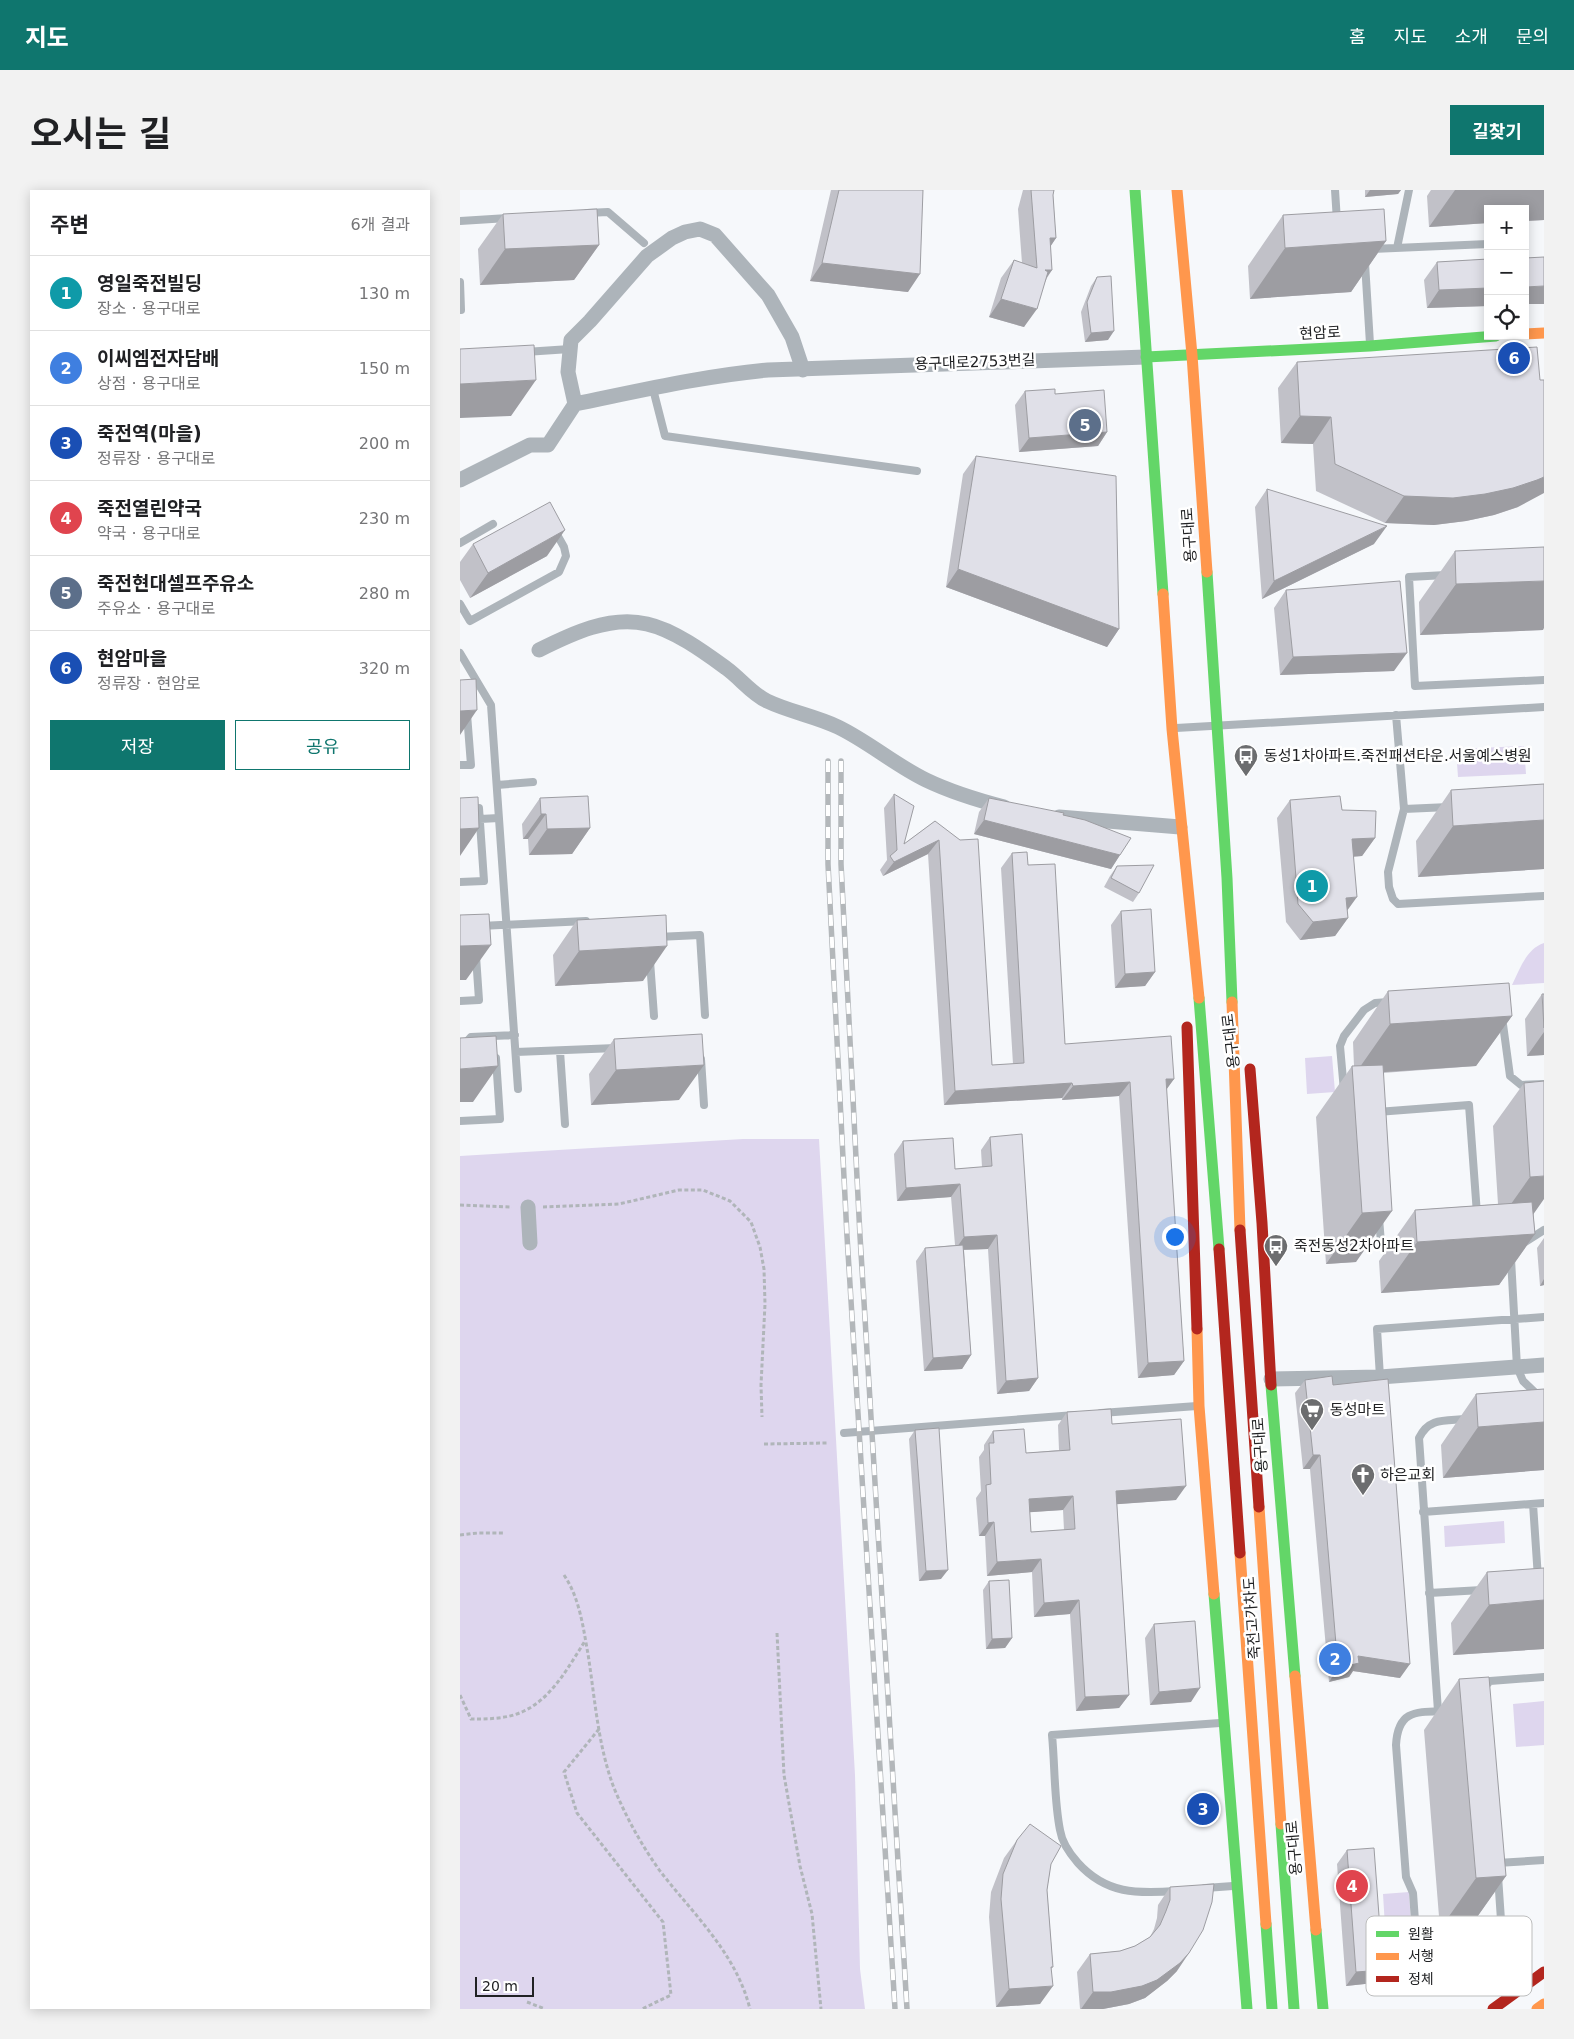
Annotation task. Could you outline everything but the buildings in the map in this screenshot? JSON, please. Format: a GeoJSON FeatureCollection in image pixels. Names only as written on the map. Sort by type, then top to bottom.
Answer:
{"type":"FeatureCollection","features":[{"type":"Feature","properties":{"kind":"main road","name":"용구대로"},"geometry":{"type":"LineString","coordinates":[[1135,190],[1172,729],[1180,827],[1187,877],[1205,1062],[1216,1225]]}},
{"type":"Feature","properties":{"kind":"main road","name":"용구대로"},"geometry":{"type":"LineString","coordinates":[[1177,190],[1192,355],[1227,878],[1240,1224]]}},
{"type":"Feature","properties":{"kind":"main road"},"geometry":{"type":"LineString","coordinates":[[1529,334],[1544,333]]}},
{"type":"Feature","properties":{"kind":"main road","name":"현암로"},"geometry":{"type":"LineString","coordinates":[[1146,357],[1370,346],[1484,337]]}},
{"type":"Feature","properties":{"kind":"main road","name":"용구대로"},"geometry":{"type":"LineString","coordinates":[[1187,877],[1187,995]]}},
{"type":"Feature","properties":{"kind":"main road","name":"용구대로"},"geometry":{"type":"LineString","coordinates":[[1227,878],[1244,1023]]}},
{"type":"Feature","properties":{"kind":"main road"},"geometry":{"type":"LineString","coordinates":[[1187,1014],[1199,1406],[1247,2009]]}},
{"type":"Feature","properties":{"kind":"main road","name":"용구대로"},"geometry":{"type":"LineString","coordinates":[[1249,1062],[1262,1223],[1275,1454],[1326,2007]]}},
{"type":"Feature","properties":{"kind":"main road","name":"죽전고가차도"},"geometry":{"type":"LineString","coordinates":[[1240,1224],[1294,2009]]}},
{"type":"Feature","properties":{"kind":"main road","name":"죽전고가차도"},"geometry":{"type":"LineString","coordinates":[[1216,1225],[1272,2009]]}},
{"type":"Feature","properties":{"kind":"main road"},"geometry":{"type":"LineString","coordinates":[[1532,1981],[1544,1972]]}},
{"type":"Feature","properties":{"kind":"main road"},"geometry":{"type":"LineString","coordinates":[[1241,2009],[1245,1989]]}},
{"type":"Feature","properties":{"kind":"main road"},"geometry":{"type":"LineString","coordinates":[[1494,2009],[1512,1996]]}},
{"type":"Feature","properties":{"kind":"main road"},"geometry":{"type":"LineString","coordinates":[[1537,2009],[1544,2004]]}},
{"type":"Feature","properties":{"kind":"street"},"geometry":{"type":"LineString","coordinates":[[460,480],[530,445],[548,445],[575,404],[568,372],[571,340],[648,256],[672,238],[685,232],[700,229],[716,235],[768,295],[792,338],[803,370]]}},
{"type":"Feature","properties":{"kind":"street","name":"용구대로2753번길"},"geometry":{"type":"LineString","coordinates":[[575,404],[745,372],[1007,360],[1146,357]]}},
{"type":"Feature","properties":{"kind":"street"},"geometry":{"type":"LineString","coordinates":[[539,650],[573,633],[597,626],[622,622],[647,624],[699,650],[729,670],[766,701],[814,716],[839,727],[925,780],[961,795],[1016,809]]}},
{"type":"Feature","properties":{"kind":"street"},"geometry":{"type":"LineString","coordinates":[[1045,815],[1180,827]]}},
{"type":"Feature","properties":{"kind":"street"},"geometry":{"type":"LineString","coordinates":[[528,1207],[530,1243]]}},
{"type":"Feature","properties":{"kind":"street"},"geometry":{"type":"LineString","coordinates":[[1271,1379],[1380,1377],[1544,1366]]}},
{"type":"Feature","properties":{"kind":"lane"},"geometry":{"type":"LineString","coordinates":[[1335,190],[1338,226]]}},
{"type":"Feature","properties":{"kind":"lane"},"geometry":{"type":"LineString","coordinates":[[1397,248],[1408,190]]}},
{"type":"Feature","properties":{"kind":"lane"},"geometry":{"type":"LineString","coordinates":[[578,214],[608,212],[644,244]]}},
{"type":"Feature","properties":{"kind":"lane"},"geometry":{"type":"LineString","coordinates":[[460,221],[519,218]]}},
{"type":"Feature","properties":{"kind":"lane"},"geometry":{"type":"LineString","coordinates":[[1364,249],[1484,244]]}},
{"type":"Feature","properties":{"kind":"lane"},"geometry":{"type":"LineString","coordinates":[[1364,259],[1370,346]]}},
{"type":"Feature","properties":{"kind":"lane"},"geometry":{"type":"LineString","coordinates":[[460,282],[461,310]]}},
{"type":"Feature","properties":{"kind":"lane"},"geometry":{"type":"LineString","coordinates":[[515,353],[570,349]]}},
{"type":"Feature","properties":{"kind":"lane"},"geometry":{"type":"LineString","coordinates":[[653,388],[666,436],[917,471]]}},
{"type":"Feature","properties":{"kind":"lane"},"geometry":{"type":"LineString","coordinates":[[460,604],[470,621],[559,572],[566,556],[564,547],[549,521]]}},
{"type":"Feature","properties":{"kind":"lane"},"geometry":{"type":"LineString","coordinates":[[460,543],[493,524]]}},
{"type":"Feature","properties":{"kind":"lane"},"geometry":{"type":"LineString","coordinates":[[1457,575],[1409,577],[1415,686],[1544,680]]}},
{"type":"Feature","properties":{"kind":"lane"},"geometry":{"type":"LineString","coordinates":[[460,653],[481,695],[491,705],[518,1089]]}},
{"type":"Feature","properties":{"kind":"lane"},"geometry":{"type":"LineString","coordinates":[[460,765],[471,765],[467,706]]}},
{"type":"Feature","properties":{"kind":"lane"},"geometry":{"type":"LineString","coordinates":[[1172,729],[1544,707]]}},
{"type":"Feature","properties":{"kind":"lane"},"geometry":{"type":"LineString","coordinates":[[1396,715],[1404,809],[1388,872],[1392,899],[1398,904],[1544,896]]}},
{"type":"Feature","properties":{"kind":"lane"},"geometry":{"type":"LineString","coordinates":[[497,784],[533,782]]}},
{"type":"Feature","properties":{"kind":"lane"},"geometry":{"type":"LineString","coordinates":[[1404,809],[1460,806]]}},
{"type":"Feature","properties":{"kind":"lane"},"geometry":{"type":"LineString","coordinates":[[460,809],[479,808],[484,881],[460,882]]}},
{"type":"Feature","properties":{"kind":"lane"},"geometry":{"type":"LineString","coordinates":[[480,819],[499,818]]}},
{"type":"Feature","properties":{"kind":"lane"},"geometry":{"type":"LineString","coordinates":[[474,935],[474,926],[594,920]]}},
{"type":"Feature","properties":{"kind":"lane"},"geometry":{"type":"LineString","coordinates":[[649,937],[700,935],[705,1015]]}},
{"type":"Feature","properties":{"kind":"lane"},"geometry":{"type":"LineString","coordinates":[[460,1001],[479,1000],[475,944]]}},
{"type":"Feature","properties":{"kind":"lane"},"geometry":{"type":"LineString","coordinates":[[650,957],[654,1016]]}},
{"type":"Feature","properties":{"kind":"lane"},"geometry":{"type":"LineString","coordinates":[[1348,1098],[1343,1089],[1340,1046],[1344,1036],[1364,1010],[1375,1003],[1394,1002]]}},
{"type":"Feature","properties":{"kind":"lane"},"geometry":{"type":"LineString","coordinates":[[1499,1011],[1505,1031],[1510,1076],[1520,1085],[1544,1084]]}},
{"type":"Feature","properties":{"kind":"lane"},"geometry":{"type":"LineString","coordinates":[[460,1046],[471,1037],[515,1035]]}},
{"type":"Feature","properties":{"kind":"lane"},"geometry":{"type":"LineString","coordinates":[[460,1121],[500,1119],[495,1036]]}},
{"type":"Feature","properties":{"kind":"lane"},"geometry":{"type":"LineString","coordinates":[[516,1052],[620,1048]]}},
{"type":"Feature","properties":{"kind":"lane"},"geometry":{"type":"LineString","coordinates":[[560,1050],[565,1124]]}},
{"type":"Feature","properties":{"kind":"lane"},"geometry":{"type":"LineString","coordinates":[[700,1052],[704,1105]]}},
{"type":"Feature","properties":{"kind":"lane"},"geometry":{"type":"LineString","coordinates":[[1373,1121],[1373,1112],[1469,1105],[1477,1218]]}},
{"type":"Feature","properties":{"kind":"lane"},"geometry":{"type":"LineString","coordinates":[[1379,1206],[1381,1243],[1410,1241]]}},
{"type":"Feature","properties":{"kind":"lane"},"geometry":{"type":"LineString","coordinates":[[1544,1230],[1513,1246],[1517,1367],[1523,1381],[1544,1401]]}},
{"type":"Feature","properties":{"kind":"lane"},"geometry":{"type":"LineString","coordinates":[[1380,1377],[1377,1329],[1544,1317]]}},
{"type":"Feature","properties":{"kind":"lane"},"geometry":{"type":"LineString","coordinates":[[844,1433],[1199,1406]]}},
{"type":"Feature","properties":{"kind":"lane"},"geometry":{"type":"LineString","coordinates":[[1438,1711],[1419,1438],[1428,1424],[1437,1421],[1476,1418]]}},
{"type":"Feature","properties":{"kind":"lane"},"geometry":{"type":"LineString","coordinates":[[1423,1512],[1544,1503]]}},
{"type":"Feature","properties":{"kind":"lane"},"geometry":{"type":"LineString","coordinates":[[1533,1504],[1539,1586]]}},
{"type":"Feature","properties":{"kind":"lane"},"geometry":{"type":"LineString","coordinates":[[1429,1594],[1489,1589]]}},
{"type":"Feature","properties":{"kind":"lane"},"geometry":{"type":"LineString","coordinates":[[1483,1695],[1485,1686],[1490,1681],[1544,1677]]}},
{"type":"Feature","properties":{"kind":"lane"},"geometry":{"type":"LineString","coordinates":[[1415,1916],[1413,1893],[1406,1877],[1396,1745],[1397,1732],[1399,1723],[1417,1713],[1456,1710]]}},
{"type":"Feature","properties":{"kind":"lane"},"geometry":{"type":"LineString","coordinates":[[1182,1890],[1138,1892],[1108,1886],[1093,1878],[1072,1856],[1060,1831],[1052,1735],[1224,1722]]}},
{"type":"Feature","properties":{"kind":"lane"},"geometry":{"type":"LineString","coordinates":[[1496,1853],[1501,1916]]}},
{"type":"Feature","properties":{"kind":"lane"},"geometry":{"type":"LineString","coordinates":[[1497,1863],[1544,1860]]}},
{"type":"Feature","properties":{"kind":"lane"},"geometry":{"type":"LineString","coordinates":[[1200,1889],[1238,1886]]}},
{"type":"Feature","properties":{"kind":"path"},"geometry":{"type":"LineString","coordinates":[[460,1206],[528,1207],[618,1204],[679,1190],[703,1190],[730,1201],[751,1222],[760,1247],[764,1269],[762,1417]]}},
{"type":"Feature","properties":{"kind":"path"},"geometry":{"type":"LineString","coordinates":[[764,1444],[827,1443]]}},
{"type":"Feature","properties":{"kind":"path"},"geometry":{"type":"LineString","coordinates":[[460,1535],[478,1533],[503,1534]]}},
{"type":"Feature","properties":{"kind":"path"},"geometry":{"type":"LineString","coordinates":[[564,1576],[572,1587],[583,1621],[603,1750],[614,1787],[625,1813],[659,1869],[706,1925],[729,1958],[747,1997],[750,2009]]}},
{"type":"Feature","properties":{"kind":"path"},"geometry":{"type":"LineString","coordinates":[[777,1633],[784,1775],[800,1866],[812,1914],[821,2009]]}},
{"type":"Feature","properties":{"kind":"path"},"geometry":{"type":"LineString","coordinates":[[460,1695],[471,1719],[507,1717],[525,1711],[542,1698],[568,1669],[586,1640]]}},
{"type":"Feature","properties":{"kind":"path"},"geometry":{"type":"LineString","coordinates":[[599,1728],[564,1772],[577,1813],[662,1922],[672,1995],[642,2009]]}},
{"type":"Feature","properties":{"kind":"path"},"geometry":{"type":"LineString","coordinates":[[527,2002],[545,2009]]}},
{"type":"Feature","properties":{"kind":"shaded area"},"geometry":{"type":"Polygon","coordinates":[[[1524,746],[1526,774],[1458,777],[1456,749],[1524,746]]]}},
{"type":"Feature","properties":{"kind":"shaded area"},"geometry":{"type":"Polygon","coordinates":[[[1544,943],[1544,983],[1512,985],[1528,955],[1544,943]]]}},
{"type":"Feature","properties":{"kind":"shaded area"},"geometry":{"type":"Polygon","coordinates":[[[1332,1056],[1335,1092],[1307,1094],[1305,1058],[1332,1056]]]}},
{"type":"Feature","properties":{"kind":"shaded area"},"geometry":{"type":"Polygon","coordinates":[[[743,1139],[819,1139],[855,1775],[860,1969],[865,2009],[460,2009],[460,1156],[743,1139]]]}},
{"type":"Feature","properties":{"kind":"shaded area"},"geometry":{"type":"Polygon","coordinates":[[[1504,1521],[1505,1543],[1445,1547],[1444,1526],[1504,1521]]]}},
{"type":"Feature","properties":{"kind":"shaded area"},"geometry":{"type":"Polygon","coordinates":[[[1544,1701],[1544,1745],[1516,1747],[1513,1704],[1544,1701]]]}},
{"type":"Feature","properties":{"kind":"shaded area"},"geometry":{"type":"Polygon","coordinates":[[[1409,1892],[1410,1916],[1384,1916],[1383,1894],[1409,1892]]]}},
{"type":"Feature","properties":{"kind":"railway"},"geometry":{"type":"LineString","coordinates":[[828,761],[828,864],[847,1236],[895,2009]]}},
{"type":"Feature","properties":{"kind":"railway"},"geometry":{"type":"LineString","coordinates":[[841,761],[841,864],[860,1236],[907,2009]]}},
{"type":"Feature","properties":{"kind":"traffic: fast"},"geometry":{"type":"LineString","coordinates":[[1135,190],[1163,594]]}},
{"type":"Feature","properties":{"kind":"traffic: fast"},"geometry":{"type":"LineString","coordinates":[[1146,357],[1370,346],[1484,337]]}},
{"type":"Feature","properties":{"kind":"traffic: fast"},"geometry":{"type":"LineString","coordinates":[[1207,572],[1227,878],[1232,1002]]}},
{"type":"Feature","properties":{"kind":"traffic: fast"},"geometry":{"type":"LineString","coordinates":[[1199,998],[1219,1249]]}},
{"type":"Feature","properties":{"kind":"traffic: fast"},"geometry":{"type":"LineString","coordinates":[[1271,1385],[1295,1676]]}},
{"type":"Feature","properties":{"kind":"traffic: fast"},"geometry":{"type":"LineString","coordinates":[[1214,1594],[1247,2009]]}},
{"type":"Feature","properties":{"kind":"traffic: fast"},"geometry":{"type":"LineString","coordinates":[[1281,1824],[1294,2009]]}},
{"type":"Feature","properties":{"kind":"traffic: fast"},"geometry":{"type":"LineString","coordinates":[[1266,1924],[1272,2009]]}},
{"type":"Feature","properties":{"kind":"traffic: fast"},"geometry":{"type":"LineString","coordinates":[[1316,1930],[1323,2009]]}},
{"type":"Feature","properties":{"kind":"traffic: slow"},"geometry":{"type":"LineString","coordinates":[[1177,190],[1192,355],[1207,572]]}},
{"type":"Feature","properties":{"kind":"traffic: slow"},"geometry":{"type":"LineString","coordinates":[[1529,334],[1544,333]]}},
{"type":"Feature","properties":{"kind":"traffic: slow"},"geometry":{"type":"LineString","coordinates":[[1163,594],[1172,729],[1199,998]]}},
{"type":"Feature","properties":{"kind":"traffic: slow"},"geometry":{"type":"LineString","coordinates":[[1232,1002],[1240,1230]]}},
{"type":"Feature","properties":{"kind":"traffic: slow"},"geometry":{"type":"LineString","coordinates":[[1197,1329],[1199,1406],[1214,1594]]}},
{"type":"Feature","properties":{"kind":"traffic: slow"},"geometry":{"type":"LineString","coordinates":[[1259,1507],[1281,1824]]}},
{"type":"Feature","properties":{"kind":"traffic: slow"},"geometry":{"type":"LineString","coordinates":[[1240,1553],[1266,1924]]}},
{"type":"Feature","properties":{"kind":"traffic: slow"},"geometry":{"type":"LineString","coordinates":[[1295,1676],[1316,1930]]}},
{"type":"Feature","properties":{"kind":"traffic: slow"},"geometry":{"type":"LineString","coordinates":[[1537,2009],[1544,2004]]}},
{"type":"Feature","properties":{"kind":"traffic: jam"},"geometry":{"type":"LineString","coordinates":[[1187,1027],[1197,1329]]}},
{"type":"Feature","properties":{"kind":"traffic: jam"},"geometry":{"type":"LineString","coordinates":[[1250,1069],[1262,1223],[1271,1385]]}},
{"type":"Feature","properties":{"kind":"traffic: jam"},"geometry":{"type":"LineString","coordinates":[[1240,1230],[1259,1507]]}},
{"type":"Feature","properties":{"kind":"traffic: jam"},"geometry":{"type":"LineString","coordinates":[[1219,1249],[1240,1553]]}},
{"type":"Feature","properties":{"kind":"traffic: jam"},"geometry":{"type":"LineString","coordinates":[[1532,1981],[1544,1972]]}},
{"type":"Feature","properties":{"kind":"traffic: jam"},"geometry":{"type":"LineString","coordinates":[[1493,2009],[1511,1996]]}},
{"type":"Feature","properties":{"kind":"place","name":"현암마을"},"geometry":{"type":"Point","coordinates":[1514,358]}},
{"type":"Feature","properties":{"kind":"place","name":"죽전현대셀프주유소"},"geometry":{"type":"Point","coordinates":[1085,425]}},
{"type":"Feature","properties":{"kind":"place","name":"동성1차아파트.죽전패션타운.서울예스병원"},"geometry":{"type":"Point","coordinates":[1246,777]}},
{"type":"Feature","properties":{"kind":"place","name":"영일죽전빌딩"},"geometry":{"type":"Point","coordinates":[1312,886]}},
{"type":"Feature","properties":{"kind":"place","name":"죽전동성2차아파트"},"geometry":{"type":"Point","coordinates":[1276,1267]}},
{"type":"Feature","properties":{"kind":"place","name":"동성마트"},"geometry":{"type":"Point","coordinates":[1312,1431]}},
{"type":"Feature","properties":{"kind":"place","name":"하은교회"},"geometry":{"type":"Point","coordinates":[1363,1496]}},
{"type":"Feature","properties":{"kind":"place","name":"이씨엠전자담배"},"geometry":{"type":"Point","coordinates":[1335,1659]}},
{"type":"Feature","properties":{"kind":"place","name":"죽전역(마을)"},"geometry":{"type":"Point","coordinates":[1203,1809]}},
{"type":"Feature","properties":{"kind":"place","name":"죽전열린약국"},"geometry":{"type":"Point","coordinates":[1352,1886]}}]}
